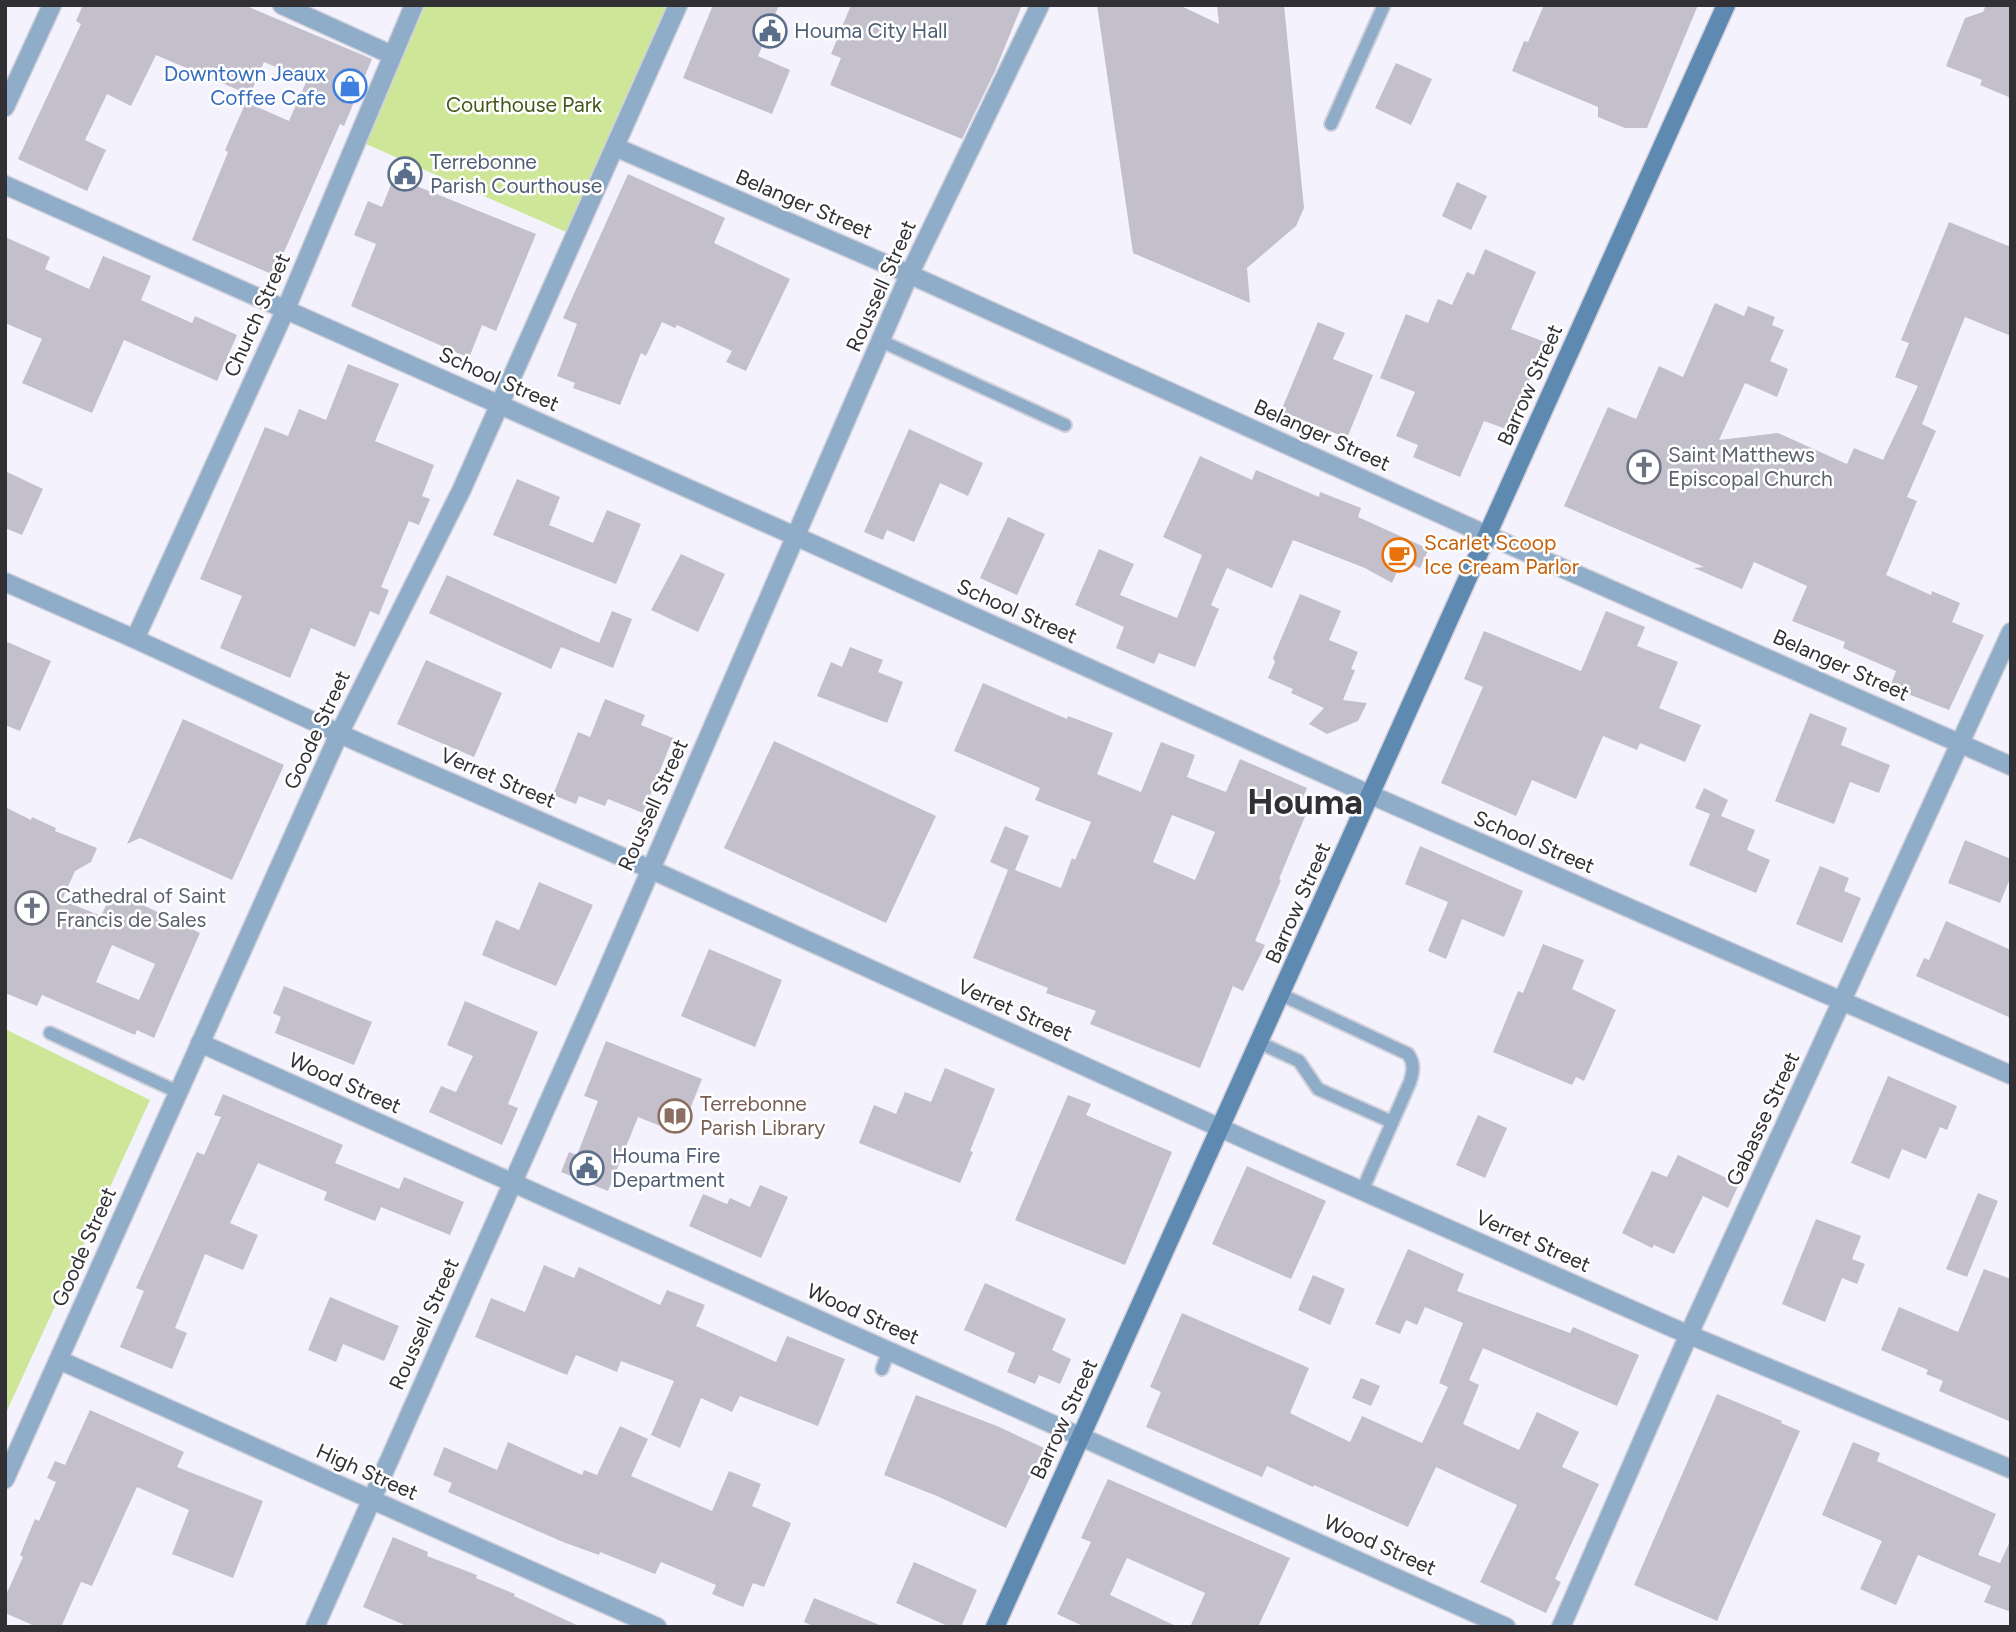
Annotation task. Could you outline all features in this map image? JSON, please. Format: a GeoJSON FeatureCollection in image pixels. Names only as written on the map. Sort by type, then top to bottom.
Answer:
{"type":"FeatureCollection","features":[{"type":"Feature","properties":{"kind":"main road","name":"Barrow Street"},"geometry":{"type":"LineString","coordinates":[[995,1627],[1727,5]]}},
{"type":"Feature","properties":{"kind":"street"},"geometry":{"type":"LineString","coordinates":[[5,107],[52,5]]}},
{"type":"Feature","properties":{"kind":"street"},"geometry":{"type":"LineString","coordinates":[[282,5],[392,55]]}},
{"type":"Feature","properties":{"kind":"street","name":"Church Street"},"geometry":{"type":"LineString","coordinates":[[135,639],[285,311],[414,5]]}},
{"type":"Feature","properties":{"kind":"street","name":"Goode Street"},"geometry":{"type":"LineString","coordinates":[[5,1479],[339,734],[461,492],[678,5]]}},
{"type":"Feature","properties":{"kind":"street","name":"Roussell Street"},"geometry":{"type":"LineString","coordinates":[[315,1627],[909,275],[1040,5]]}},
{"type":"Feature","properties":{"kind":"street","name":"Belanger Street"},"geometry":{"type":"LineString","coordinates":[[615,147],[909,275],[1487,535],[2011,766]]}},
{"type":"Feature","properties":{"kind":"street","name":"School Street"},"geometry":{"type":"LineString","coordinates":[[5,185],[1371,795],[2011,1076]]}},
{"type":"Feature","properties":{"kind":"street","name":"Verret Street"},"geometry":{"type":"LineString","coordinates":[[5,582],[339,734],[650,869],[1362,1191],[1689,1334],[2011,1469]]}},
{"type":"Feature","properties":{"kind":"street","name":"Gabasse Street"},"geometry":{"type":"LineString","coordinates":[[1562,1627],[1689,1334],[2011,632]]}},
{"type":"Feature","properties":{"kind":"street","name":"Wood Street"},"geometry":{"type":"LineString","coordinates":[[200,1043],[1506,1627]]}},
{"type":"Feature","properties":{"kind":"street","name":"High Street"},"geometry":{"type":"LineString","coordinates":[[59,1360],[657,1627]]}},
{"type":"Feature","properties":{"kind":"lane"},"geometry":{"type":"LineString","coordinates":[[1331,124],[1384,5]]}},
{"type":"Feature","properties":{"kind":"lane"},"geometry":{"type":"LineString","coordinates":[[881,341],[1065,425]]}},
{"type":"Feature","properties":{"kind":"lane"},"geometry":{"type":"LineString","coordinates":[[1282,995],[1408,1054],[1413,1066],[1413,1073],[1362,1191]]}},
{"type":"Feature","properties":{"kind":"lane"},"geometry":{"type":"LineString","coordinates":[[50,1033],[178,1092]]}},
{"type":"Feature","properties":{"kind":"lane"},"geometry":{"type":"LineString","coordinates":[[1260,1043],[1299,1061],[1318,1089],[1392,1122]]}},
{"type":"Feature","properties":{"kind":"lane"},"geometry":{"type":"LineString","coordinates":[[882,1368],[889,1350]]}},
{"type":"Feature","properties":{"kind":"green space","name":"Courthouse Park"},"geometry":{"type":"Polygon","coordinates":[[[414,5],[678,5],[575,236],[357,140],[414,5]]]}},
{"type":"Feature","properties":{"kind":"green space"},"geometry":{"type":"Polygon","coordinates":[[[5,1029],[150,1100],[5,1415],[5,1029]]]}},
{"type":"Feature","properties":{"kind":"building"},"geometry":{"type":"Polygon","coordinates":[[[83,5],[244,5],[372,59],[344,126],[340,124],[274,275],[192,240],[246,102],[289,121],[307,80],[264,62],[250,95],[156,55],[131,106],[107,94],[85,140],[106,150],[87,191],[18,159],[81,24],[76,21],[83,5]]]}},
{"type":"Feature","properties":{"kind":"building"},"geometry":{"type":"Polygon","coordinates":[[[713,5],[779,5],[758,56],[790,70],[772,114],[683,78],[713,5]]]}},
{"type":"Feature","properties":{"kind":"building"},"geometry":{"type":"Polygon","coordinates":[[[851,5],[1022,5],[995,71],[962,139],[830,85],[841,58],[831,54],[851,5]]]}},
{"type":"Feature","properties":{"kind":"building"},"geometry":{"type":"Polygon","coordinates":[[[1097,5],[1179,5],[1219,24],[1217,5],[1284,5],[1304,208],[1296,226],[1247,268],[1250,303],[1133,253],[1097,5]]]}},
{"type":"Feature","properties":{"kind":"building"},"geometry":{"type":"Polygon","coordinates":[[[1544,5],[1698,5],[1647,128],[1625,128],[1598,117],[1598,107],[1512,71],[1524,41],[1528,42],[1544,5]]]}},
{"type":"Feature","properties":{"kind":"building"},"geometry":{"type":"Polygon","coordinates":[[[1986,5],[2011,5],[2011,98],[1980,85],[1982,80],[1946,66],[1965,18],[1983,12],[1986,5]]]}},
{"type":"Feature","properties":{"kind":"building"},"geometry":{"type":"Polygon","coordinates":[[[1396,63],[1432,79],[1411,125],[1375,108],[1396,63]]]}},
{"type":"Feature","properties":{"kind":"building"},"geometry":{"type":"Polygon","coordinates":[[[628,174],[725,218],[714,243],[790,279],[746,371],[726,362],[732,351],[677,325],[675,328],[662,322],[646,356],[641,353],[620,405],[573,388],[575,383],[557,376],[577,324],[563,318],[628,174]]]}},
{"type":"Feature","properties":{"kind":"building"},"geometry":{"type":"Polygon","coordinates":[[[394,177],[536,234],[496,331],[482,325],[469,358],[351,306],[376,244],[354,235],[368,201],[382,207],[394,177]]]}},
{"type":"Feature","properties":{"kind":"building"},"geometry":{"type":"Polygon","coordinates":[[[1457,182],[1487,196],[1471,230],[1442,216],[1457,182]]]}},
{"type":"Feature","properties":{"kind":"building"},"geometry":{"type":"Polygon","coordinates":[[[1949,222],[2011,247],[2011,336],[1965,317],[1922,424],[1936,431],[1907,497],[1917,501],[1886,575],[1931,595],[1932,591],[1960,603],[1952,622],[1984,635],[1949,710],[1890,687],[1896,671],[1843,648],[1845,642],[1792,621],[1807,586],[1754,562],[1742,589],[1694,568],[1704,567],[1564,506],[1608,407],[1636,419],[1659,366],[1683,377],[1715,303],[1744,316],[1748,306],[1775,317],[1772,325],[1784,330],[1770,361],[1788,369],[1777,397],[1745,383],[1719,440],[1778,433],[1847,464],[1854,448],[1883,460],[1918,386],[1895,377],[1909,343],[1901,340],[1949,222]]]}},
{"type":"Feature","properties":{"kind":"building"},"geometry":{"type":"Polygon","coordinates":[[[5,237],[50,257],[45,269],[89,289],[103,256],[151,276],[141,300],[192,323],[195,316],[237,335],[217,381],[124,340],[92,413],[22,383],[42,339],[5,323],[5,237]]]}},
{"type":"Feature","properties":{"kind":"building"},"geometry":{"type":"Polygon","coordinates":[[[1485,249],[1536,272],[1511,329],[1545,342],[1509,430],[1484,421],[1460,477],[1413,457],[1418,445],[1396,436],[1415,392],[1380,378],[1406,314],[1428,323],[1438,299],[1452,305],[1467,272],[1474,275],[1485,249]]]}},
{"type":"Feature","properties":{"kind":"building"},"geometry":{"type":"Polygon","coordinates":[[[1318,322],[1345,333],[1333,359],[1373,375],[1347,438],[1281,411],[1318,322]]]}},
{"type":"Feature","properties":{"kind":"building"},"geometry":{"type":"Polygon","coordinates":[[[348,364],[399,384],[375,441],[434,465],[422,496],[430,499],[419,525],[409,521],[381,587],[389,590],[379,615],[370,611],[355,647],[311,628],[290,678],[220,648],[242,596],[200,579],[265,427],[288,436],[299,409],[326,420],[348,364]]]}},
{"type":"Feature","properties":{"kind":"building"},"geometry":{"type":"Polygon","coordinates":[[[909,429],[983,463],[968,496],[940,483],[914,542],[887,530],[883,540],[864,532],[909,429]]]}},
{"type":"Feature","properties":{"kind":"building"},"geometry":{"type":"Polygon","coordinates":[[[1200,456],[1252,480],[1256,470],[1319,497],[1320,492],[1361,508],[1358,517],[1429,549],[1420,568],[1402,560],[1392,583],[1365,568],[1293,540],[1272,588],[1227,568],[1211,605],[1219,609],[1195,667],[1159,653],[1154,664],[1116,648],[1124,627],[1075,605],[1099,549],[1134,564],[1120,595],[1177,618],[1202,555],[1163,537],[1200,456]]]}},
{"type":"Feature","properties":{"kind":"building"},"geometry":{"type":"Polygon","coordinates":[[[5,471],[43,489],[22,535],[5,528],[5,471]]]}},
{"type":"Feature","properties":{"kind":"building"},"geometry":{"type":"Polygon","coordinates":[[[517,479],[560,497],[549,525],[593,543],[607,510],[641,524],[616,584],[493,535],[517,479]]]}},
{"type":"Feature","properties":{"kind":"building"},"geometry":{"type":"Polygon","coordinates":[[[1008,517],[1045,534],[1017,595],[980,578],[1008,517]]]}},
{"type":"Feature","properties":{"kind":"building"},"geometry":{"type":"Polygon","coordinates":[[[681,554],[725,574],[698,632],[651,610],[681,554]]]}},
{"type":"Feature","properties":{"kind":"building"},"geometry":{"type":"Polygon","coordinates":[[[447,575],[599,643],[612,611],[632,619],[613,668],[561,647],[551,669],[429,613],[447,575]]]}},
{"type":"Feature","properties":{"kind":"building"},"geometry":{"type":"Polygon","coordinates":[[[1300,594],[1341,611],[1329,640],[1358,652],[1351,669],[1355,670],[1343,700],[1367,703],[1358,721],[1327,734],[1309,724],[1324,708],[1291,693],[1293,689],[1268,678],[1275,662],[1273,658],[1300,594]]]}},
{"type":"Feature","properties":{"kind":"building"},"geometry":{"type":"Polygon","coordinates":[[[1606,611],[1645,627],[1637,646],[1678,662],[1659,708],[1701,725],[1685,762],[1640,743],[1637,750],[1603,736],[1576,799],[1532,780],[1516,816],[1441,783],[1483,687],[1464,679],[1484,631],[1581,671],[1606,611]]]}},
{"type":"Feature","properties":{"kind":"building"},"geometry":{"type":"Polygon","coordinates":[[[5,641],[51,661],[20,731],[5,725],[5,641]]]}},
{"type":"Feature","properties":{"kind":"building"},"geometry":{"type":"Polygon","coordinates":[[[850,647],[883,660],[878,672],[903,682],[887,723],[817,696],[831,662],[842,667],[850,647]]]}},
{"type":"Feature","properties":{"kind":"building"},"geometry":{"type":"Polygon","coordinates":[[[426,660],[502,693],[474,757],[397,724],[426,660]]]}},
{"type":"Feature","properties":{"kind":"building"},"geometry":{"type":"Polygon","coordinates":[[[983,683],[1067,719],[1068,716],[1113,733],[1097,774],[1141,792],[1161,742],[1195,755],[1187,777],[1226,792],[1240,759],[1307,788],[1297,811],[1306,814],[1255,941],[1265,945],[1243,991],[1233,986],[1200,1068],[1090,1024],[1096,1011],[1046,993],[1048,988],[973,958],[1008,870],[990,862],[1005,826],[1029,836],[1015,870],[1061,888],[1072,858],[1075,860],[1091,822],[1035,800],[1040,788],[954,751],[983,683]],[[1172,815],[1153,862],[1195,880],[1215,832],[1172,815]]]}},
{"type":"Feature","properties":{"kind":"building"},"geometry":{"type":"Polygon","coordinates":[[[605,699],[645,715],[641,725],[673,738],[643,813],[608,799],[605,806],[579,796],[576,804],[553,795],[578,732],[590,737],[605,699]]]}},
{"type":"Feature","properties":{"kind":"building"},"geometry":{"type":"Polygon","coordinates":[[[1810,713],[1847,728],[1841,745],[1890,765],[1879,793],[1850,782],[1834,824],[1775,801],[1810,713]]]}},
{"type":"Feature","properties":{"kind":"building"},"geometry":{"type":"Polygon","coordinates":[[[183,719],[284,765],[232,880],[140,838],[127,844],[183,719]]]}},
{"type":"Feature","properties":{"kind":"building"},"geometry":{"type":"Polygon","coordinates":[[[774,741],[936,816],[886,923],[724,848],[774,741]]]}},
{"type":"Feature","properties":{"kind":"building"},"geometry":{"type":"Polygon","coordinates":[[[1704,788],[1728,800],[1721,816],[1755,830],[1747,850],[1770,860],[1756,893],[1689,865],[1710,814],[1695,808],[1704,788]]]}},
{"type":"Feature","properties":{"kind":"building"},"geometry":{"type":"Polygon","coordinates":[[[5,807],[97,848],[91,862],[75,871],[62,900],[101,916],[111,895],[143,905],[200,933],[154,1038],[137,1030],[135,1035],[42,995],[37,1006],[5,993],[5,807]],[[112,945],[96,982],[139,1000],[155,964],[112,945]]]}},
{"type":"Feature","properties":{"kind":"building"},"geometry":{"type":"Polygon","coordinates":[[[1965,840],[2011,859],[2011,876],[2000,903],[1948,883],[1965,840]]]}},
{"type":"Feature","properties":{"kind":"building"},"geometry":{"type":"Polygon","coordinates":[[[1420,846],[1523,891],[1504,937],[1462,919],[1446,959],[1428,951],[1448,902],[1405,884],[1420,846]]]}},
{"type":"Feature","properties":{"kind":"building"},"geometry":{"type":"Polygon","coordinates":[[[1820,866],[1849,878],[1844,891],[1861,898],[1842,943],[1796,924],[1820,866]]]}},
{"type":"Feature","properties":{"kind":"building"},"geometry":{"type":"Polygon","coordinates":[[[539,882],[593,905],[556,986],[482,955],[496,920],[519,930],[539,882]]]}},
{"type":"Feature","properties":{"kind":"building"},"geometry":{"type":"Polygon","coordinates":[[[1946,921],[2011,950],[2011,1018],[1916,976],[1924,958],[1929,960],[1946,921]]]}},
{"type":"Feature","properties":{"kind":"building"},"geometry":{"type":"Polygon","coordinates":[[[1543,944],[1584,960],[1572,989],[1616,1010],[1584,1081],[1576,1077],[1572,1085],[1493,1052],[1518,991],[1523,993],[1543,944]]]}},
{"type":"Feature","properties":{"kind":"building"},"geometry":{"type":"Polygon","coordinates":[[[709,949],[782,980],[755,1047],[681,1016],[709,949]]]}},
{"type":"Feature","properties":{"kind":"building"},"geometry":{"type":"Polygon","coordinates":[[[284,986],[372,1022],[354,1065],[275,1033],[281,1017],[273,1013],[284,986]]]}},
{"type":"Feature","properties":{"kind":"building"},"geometry":{"type":"Polygon","coordinates":[[[465,1001],[538,1032],[508,1104],[518,1108],[502,1145],[429,1112],[441,1086],[456,1092],[473,1056],[447,1045],[465,1001]]]}},
{"type":"Feature","properties":{"kind":"building"},"geometry":{"type":"Polygon","coordinates":[[[606,1041],[702,1079],[680,1134],[638,1117],[608,1191],[561,1172],[569,1152],[577,1155],[598,1101],[584,1096],[606,1041]]]}},
{"type":"Feature","properties":{"kind":"building"},"geometry":{"type":"Polygon","coordinates":[[[945,1068],[995,1089],[960,1183],[859,1143],[874,1105],[896,1114],[905,1092],[931,1102],[945,1068]]]}},
{"type":"Feature","properties":{"kind":"building"},"geometry":{"type":"Polygon","coordinates":[[[1888,1076],[1957,1106],[1947,1130],[1940,1127],[1926,1159],[1902,1149],[1889,1179],[1851,1163],[1888,1076]]]}},
{"type":"Feature","properties":{"kind":"building"},"geometry":{"type":"Polygon","coordinates":[[[223,1094],[343,1145],[335,1163],[399,1189],[404,1177],[464,1202],[450,1235],[381,1207],[375,1221],[324,1200],[327,1192],[258,1163],[230,1223],[258,1235],[243,1270],[205,1254],[175,1328],[187,1333],[172,1369],[120,1347],[144,1291],[136,1288],[197,1152],[204,1155],[221,1117],[214,1115],[223,1094]]]}},
{"type":"Feature","properties":{"kind":"building"},"geometry":{"type":"Polygon","coordinates":[[[1068,1095],[1091,1104],[1086,1115],[1172,1152],[1125,1265],[1015,1220],[1068,1095]]]}},
{"type":"Feature","properties":{"kind":"building"},"geometry":{"type":"Polygon","coordinates":[[[1478,1115],[1507,1128],[1485,1178],[1456,1165],[1478,1115]]]}},
{"type":"Feature","properties":{"kind":"building"},"geometry":{"type":"Polygon","coordinates":[[[1678,1155],[1739,1184],[1728,1208],[1703,1196],[1674,1254],[1654,1245],[1652,1248],[1622,1233],[1652,1171],[1667,1177],[1678,1155]]]}},
{"type":"Feature","properties":{"kind":"building"},"geometry":{"type":"Polygon","coordinates":[[[1247,1166],[1326,1201],[1291,1279],[1212,1244],[1247,1166]]]}},
{"type":"Feature","properties":{"kind":"building"},"geometry":{"type":"Polygon","coordinates":[[[760,1185],[788,1197],[761,1258],[689,1226],[703,1194],[727,1204],[730,1198],[750,1207],[760,1185]]]}},
{"type":"Feature","properties":{"kind":"building"},"geometry":{"type":"Polygon","coordinates":[[[1978,1193],[1998,1201],[1967,1277],[1946,1269],[1978,1193]]]}},
{"type":"Feature","properties":{"kind":"building"},"geometry":{"type":"Polygon","coordinates":[[[1816,1219],[1861,1236],[1852,1259],[1865,1264],[1857,1284],[1842,1278],[1825,1322],[1782,1304],[1816,1219]]]}},
{"type":"Feature","properties":{"kind":"building"},"geometry":{"type":"Polygon","coordinates":[[[1408,1249],[1464,1274],[1457,1291],[1570,1333],[1573,1327],[1639,1355],[1617,1406],[1483,1348],[1469,1380],[1479,1385],[1463,1424],[1519,1450],[1537,1412],[1579,1432],[1562,1467],[1599,1484],[1555,1579],[1561,1582],[1546,1613],[1480,1582],[1517,1505],[1436,1467],[1408,1527],[1267,1466],[1262,1477],[1146,1427],[1161,1392],[1150,1387],[1182,1313],[1309,1368],[1290,1413],[1350,1442],[1362,1416],[1422,1443],[1448,1387],[1439,1383],[1463,1323],[1425,1307],[1417,1325],[1406,1320],[1400,1334],[1375,1324],[1408,1249]]]}},
{"type":"Feature","properties":{"kind":"building"},"geometry":{"type":"Polygon","coordinates":[[[544,1265],[574,1278],[579,1267],[660,1305],[667,1290],[705,1305],[696,1326],[776,1362],[787,1336],[845,1359],[818,1426],[740,1396],[732,1412],[701,1398],[680,1448],[651,1435],[674,1381],[621,1361],[617,1372],[576,1355],[567,1375],[475,1337],[491,1298],[525,1312],[544,1265]]]}},
{"type":"Feature","properties":{"kind":"building"},"geometry":{"type":"Polygon","coordinates":[[[1984,1269],[2011,1279],[2011,1422],[1939,1391],[1943,1381],[1926,1374],[1928,1370],[1881,1350],[1899,1307],[1958,1332],[1984,1269]]]}},
{"type":"Feature","properties":{"kind":"building"},"geometry":{"type":"Polygon","coordinates":[[[1313,1275],[1345,1289],[1330,1325],[1298,1310],[1313,1275]]]}},
{"type":"Feature","properties":{"kind":"building"},"geometry":{"type":"Polygon","coordinates":[[[985,1283],[1066,1319],[1052,1350],[1071,1359],[1060,1384],[1039,1375],[1035,1384],[1007,1372],[1015,1353],[964,1330],[985,1283]]]}},
{"type":"Feature","properties":{"kind":"building"},"geometry":{"type":"Polygon","coordinates":[[[330,1297],[399,1326],[384,1361],[343,1344],[336,1362],[308,1350],[330,1297]]]}},
{"type":"Feature","properties":{"kind":"building"},"geometry":{"type":"Polygon","coordinates":[[[1361,1378],[1380,1386],[1371,1406],[1352,1398],[1361,1378]]]}},
{"type":"Feature","properties":{"kind":"building"},"geometry":{"type":"Polygon","coordinates":[[[1717,1394],[1800,1431],[1717,1621],[1634,1585],[1717,1394]]]}},
{"type":"Feature","properties":{"kind":"building"},"geometry":{"type":"Polygon","coordinates":[[[916,1395],[997,1426],[1044,1448],[1006,1528],[884,1475],[916,1395]]]}},
{"type":"Feature","properties":{"kind":"building"},"geometry":{"type":"Polygon","coordinates":[[[90,1410],[184,1452],[177,1467],[263,1501],[233,1578],[172,1554],[189,1510],[137,1487],[92,1586],[81,1582],[61,1627],[37,1627],[5,1613],[5,1597],[23,1557],[20,1555],[35,1519],[39,1521],[56,1482],[47,1478],[55,1461],[65,1465],[90,1410]]]}},
{"type":"Feature","properties":{"kind":"building"},"geometry":{"type":"Polygon","coordinates":[[[620,1426],[648,1439],[631,1476],[712,1511],[729,1471],[761,1484],[752,1506],[791,1523],[764,1587],[753,1583],[743,1607],[712,1594],[716,1585],[661,1562],[655,1574],[600,1552],[599,1555],[563,1542],[448,1492],[452,1483],[433,1475],[444,1447],[497,1470],[508,1442],[582,1475],[584,1470],[597,1475],[620,1426]]]}},
{"type":"Feature","properties":{"kind":"building"},"geometry":{"type":"Polygon","coordinates":[[[1853,1442],[1880,1453],[1877,1461],[1996,1514],[1978,1555],[2000,1563],[2011,1539],[2011,1612],[1984,1602],[1991,1586],[1918,1555],[1896,1605],[1860,1589],[1882,1541],[1822,1515],[1853,1442]]]}},
{"type":"Feature","properties":{"kind":"building"},"geometry":{"type":"Polygon","coordinates":[[[1108,1479],[1290,1558],[1258,1627],[1190,1627],[1205,1593],[1127,1558],[1110,1595],[1178,1627],[1085,1627],[1057,1614],[1091,1542],[1081,1538],[1108,1479]]]}},
{"type":"Feature","properties":{"kind":"building"},"geometry":{"type":"Polygon","coordinates":[[[393,1537],[428,1552],[427,1556],[477,1575],[476,1578],[581,1627],[409,1627],[363,1607],[393,1537]]]}},
{"type":"Feature","properties":{"kind":"building"},"geometry":{"type":"Polygon","coordinates":[[[914,1562],[977,1590],[961,1627],[950,1627],[896,1603],[914,1562]]]}},
{"type":"Feature","properties":{"kind":"building"},"geometry":{"type":"Polygon","coordinates":[[[814,1598],[882,1627],[815,1627],[804,1622],[814,1598]]]}},
{"type":"Feature","properties":{"kind":"place","name":"Houma City Hall"},"geometry":{"type":"Point","coordinates":[770,31]}},
{"type":"Feature","properties":{"kind":"place","name":"Downtown Jeaux Coffee Cafe"},"geometry":{"type":"Point","coordinates":[350,86]}},
{"type":"Feature","properties":{"kind":"place","name":"Terrebonne Parish Courthouse"},"geometry":{"type":"Point","coordinates":[405,174]}},
{"type":"Feature","properties":{"kind":"place","name":"Saint Matthews Episcopal Church"},"geometry":{"type":"Point","coordinates":[1644,467]}},
{"type":"Feature","properties":{"kind":"place","name":"Scarlet Scoop Ice Cream Parlor"},"geometry":{"type":"Point","coordinates":[1399,555]}},
{"type":"Feature","properties":{"kind":"place","name":"Cathedral of Saint Francis de Sales"},"geometry":{"type":"Point","coordinates":[32,908]}},
{"type":"Feature","properties":{"kind":"place","name":"Terrebonne Parish Library"},"geometry":{"type":"Point","coordinates":[675,1116]}},
{"type":"Feature","properties":{"kind":"place","name":"Houma Fire Department"},"geometry":{"type":"Point","coordinates":[587,1168]}},
{"type":"Feature","properties":{"kind":"district","name":"Houma"},"geometry":{"type":"Point","coordinates":[1305,802]}}]}
